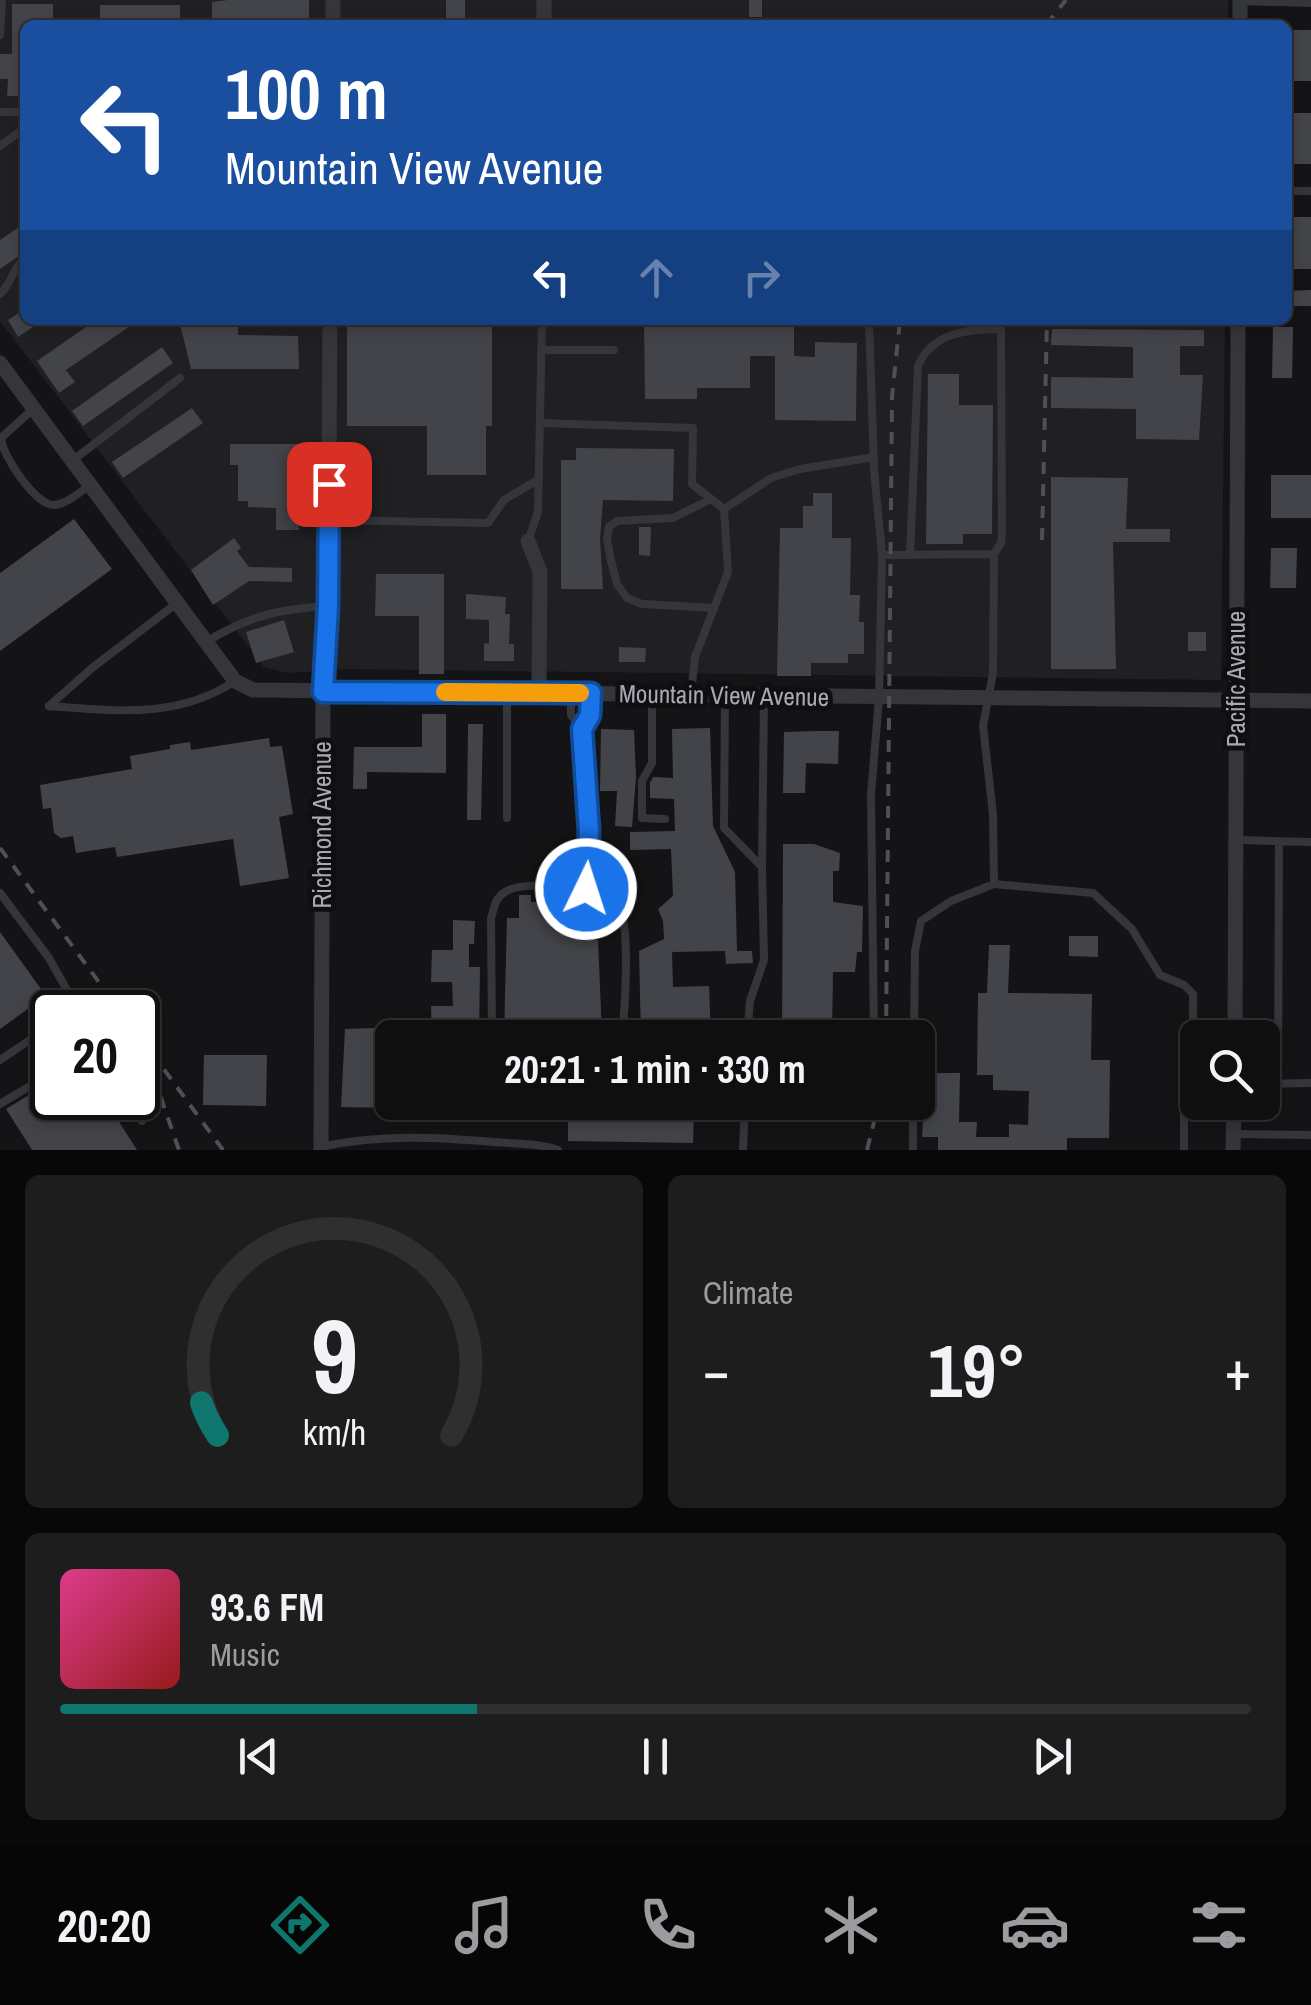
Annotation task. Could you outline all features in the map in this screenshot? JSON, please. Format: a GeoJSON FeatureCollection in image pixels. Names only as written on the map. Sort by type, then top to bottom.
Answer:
{"type":"FeatureCollection","features":[{"type":"Feature","properties":{"kind":"street","name":"Richmond Avenue"},"geometry":{"type":"LineString","coordinates":[[320,1148],[330,325]]}},
{"type":"Feature","properties":{"kind":"street","name":"Pacific Avenue"},"geometry":{"type":"LineString","coordinates":[[1235,1020],[1238,325]]}},
{"type":"Feature","properties":{"kind":"street"},"geometry":{"type":"LineString","coordinates":[[0,363],[235,681]]}},
{"type":"Feature","properties":{"kind":"street"},"geometry":{"type":"LineString","coordinates":[[528,541],[540,572],[539,692]]}},
{"type":"Feature","properties":{"kind":"street","name":"Mountain View Avenue"},"geometry":{"type":"LineString","coordinates":[[235,681],[262,692],[1311,701]]}},
{"type":"Feature","properties":{"kind":"lane"},"geometry":{"type":"LineString","coordinates":[[0,35],[2,0]]}},
{"type":"Feature","properties":{"kind":"lane"},"geometry":{"type":"LineString","coordinates":[[1240,1],[1311,3]]}},
{"type":"Feature","properties":{"kind":"lane"},"geometry":{"type":"LineString","coordinates":[[0,294],[11,284],[20,262]]}},
{"type":"Feature","properties":{"kind":"lane"},"geometry":{"type":"LineString","coordinates":[[528,541],[538,512],[542,325]]}},
{"type":"Feature","properties":{"kind":"lane"},"geometry":{"type":"LineString","coordinates":[[870,325],[882,555],[879,698],[871,795],[874,1020]]}},
{"type":"Feature","properties":{"kind":"lane"},"geometry":{"type":"LineString","coordinates":[[910,554],[918,366],[923,354],[961,330],[1002,330],[1002,534],[994,554],[993,673],[983,726],[993,814],[994,884]]}},
{"type":"Feature","properties":{"kind":"lane"},"geometry":{"type":"LineString","coordinates":[[542,350],[614,350]]}},
{"type":"Feature","properties":{"kind":"lane"},"geometry":{"type":"LineString","coordinates":[[72,462],[180,378]]}},
{"type":"Feature","properties":{"kind":"lane"},"geometry":{"type":"LineString","coordinates":[[34,409],[1,438],[2,449],[41,502],[65,502],[90,485]]}},
{"type":"Feature","properties":{"kind":"lane"},"geometry":{"type":"LineString","coordinates":[[540,423],[693,428],[692,484],[724,509],[728,572],[695,657],[690,695]]}},
{"type":"Feature","properties":{"kind":"lane"},"geometry":{"type":"LineString","coordinates":[[724,509],[771,478],[800,469],[874,458]]}},
{"type":"Feature","properties":{"kind":"lane"},"geometry":{"type":"LineString","coordinates":[[328,520],[488,522],[504,500],[539,480]]}},
{"type":"Feature","properties":{"kind":"lane"},"geometry":{"type":"LineString","coordinates":[[711,499],[673,518],[617,522],[609,527],[607,539],[617,584],[627,598],[642,604],[714,608]]}},
{"type":"Feature","properties":{"kind":"lane"},"geometry":{"type":"LineString","coordinates":[[882,555],[994,554]]}},
{"type":"Feature","properties":{"kind":"lane"},"geometry":{"type":"LineString","coordinates":[[177,603],[49,706],[114,711],[185,706],[210,698],[235,681]]}},
{"type":"Feature","properties":{"kind":"lane"},"geometry":{"type":"LineString","coordinates":[[206,642],[250,618],[294,608],[328,606]]}},
{"type":"Feature","properties":{"kind":"lane"},"geometry":{"type":"LineString","coordinates":[[507,692],[507,818]]}},
{"type":"Feature","properties":{"kind":"lane"},"geometry":{"type":"LineString","coordinates":[[571,693],[571,715],[582,729]]}},
{"type":"Feature","properties":{"kind":"lane"},"geometry":{"type":"LineString","coordinates":[[586,889],[589,831],[582,729],[590,715],[591,693]]}},
{"type":"Feature","properties":{"kind":"lane"},"geometry":{"type":"LineString","coordinates":[[652,694],[652,764],[642,781],[642,818],[665,818]]}},
{"type":"Feature","properties":{"kind":"lane"},"geometry":{"type":"LineString","coordinates":[[725,696],[724,828],[762,867]]}},
{"type":"Feature","properties":{"kind":"lane"},"geometry":{"type":"LineString","coordinates":[[749,1020],[754,982],[764,960],[764,697]]}},
{"type":"Feature","properties":{"kind":"lane"},"geometry":{"type":"LineString","coordinates":[[1238,840],[1311,842]]}},
{"type":"Feature","properties":{"kind":"lane"},"geometry":{"type":"LineString","coordinates":[[1278,1020],[1279,841]]}},
{"type":"Feature","properties":{"kind":"lane"},"geometry":{"type":"LineString","coordinates":[[914,1020],[915,951],[921,920],[938,908],[994,884],[1093,894],[1108,904],[1132,929],[1160,975],[1184,985],[1193,994],[1193,1020]]}},
{"type":"Feature","properties":{"kind":"lane"},"geometry":{"type":"LineString","coordinates":[[492,1020],[491,919],[502,893],[512,888],[586,889],[618,905],[624,922],[622,1020]]}},
{"type":"Feature","properties":{"kind":"lane"},"geometry":{"type":"LineString","coordinates":[[0,893],[50,958],[66,990]]}},
{"type":"Feature","properties":{"kind":"lane"},"geometry":{"type":"LineString","coordinates":[[0,1060],[30,1040]]}},
{"type":"Feature","properties":{"kind":"lane"},"geometry":{"type":"LineString","coordinates":[[1280,1084],[1311,1083]]}},
{"type":"Feature","properties":{"kind":"lane"},"geometry":{"type":"LineString","coordinates":[[0,1104],[30,1086]]}},
{"type":"Feature","properties":{"kind":"lane"},"geometry":{"type":"LineString","coordinates":[[743,1150],[744,1120]]}},
{"type":"Feature","properties":{"kind":"lane"},"geometry":{"type":"LineString","coordinates":[[913,1120],[913,1150]]}},
{"type":"Feature","properties":{"kind":"lane"},"geometry":{"type":"LineString","coordinates":[[1184,1120],[1184,1150]]}},
{"type":"Feature","properties":{"kind":"lane"},"geometry":{"type":"LineString","coordinates":[[1234,1142],[1311,1135]]}},
{"type":"Feature","properties":{"kind":"lane"},"geometry":{"type":"LineString","coordinates":[[320,1148],[366,1137],[446,1137],[542,1145],[558,1150]]}},
{"type":"Feature","properties":{"kind":"lane"},"geometry":{"type":"LineString","coordinates":[[366,1137],[367,1150]]}},
{"type":"Feature","properties":{"kind":"lane"},"geometry":{"type":"LineString","coordinates":[[417,1150],[418,1138]]}},
{"type":"Feature","properties":{"kind":"shaded area"},"geometry":{"type":"Polygon","coordinates":[[[0,0],[1228,0],[1228,20],[20,20],[20,325],[1225,325],[1221,680],[345,669],[288,673],[264,667],[0,321],[0,0]]]}},
{"type":"Feature","properties":{"kind":"building"},"geometry":{"type":"Polygon","coordinates":[[[309,0],[309,20],[212,20],[212,2],[309,0]]]}},
{"type":"Feature","properties":{"kind":"building"},"geometry":{"type":"Polygon","coordinates":[[[446,0],[465,0],[465,20],[446,20],[446,0]]]}},
{"type":"Feature","properties":{"kind":"building"},"geometry":{"type":"Polygon","coordinates":[[[749,0],[762,0],[762,17],[749,17],[749,0]]]}},
{"type":"Feature","properties":{"kind":"building"},"geometry":{"type":"Polygon","coordinates":[[[12,4],[53,4],[53,20],[20,20],[20,96],[7,96],[8,79],[0,79],[0,54],[12,54],[12,4]]]}},
{"type":"Feature","properties":{"kind":"building"},"geometry":{"type":"Polygon","coordinates":[[[100,5],[180,5],[180,20],[100,20],[100,5]]]}},
{"type":"Feature","properties":{"kind":"building"},"geometry":{"type":"Polygon","coordinates":[[[1292,30],[1311,30],[1311,81],[1292,81],[1292,30]]]}},
{"type":"Feature","properties":{"kind":"building"},"geometry":{"type":"Polygon","coordinates":[[[1292,113],[1311,113],[1311,164],[1292,164],[1292,113]]]}},
{"type":"Feature","properties":{"kind":"building"},"geometry":{"type":"Polygon","coordinates":[[[1292,217],[1311,217],[1311,269],[1292,269],[1292,217]]]}},
{"type":"Feature","properties":{"kind":"building"},"geometry":{"type":"Polygon","coordinates":[[[20,226],[20,255],[0,269],[0,240],[20,226]]]}},
{"type":"Feature","properties":{"kind":"building"},"geometry":{"type":"Polygon","coordinates":[[[1311,290],[1311,306],[1292,306],[1292,291],[1311,290]]]}},
{"type":"Feature","properties":{"kind":"building"},"geometry":{"type":"Polygon","coordinates":[[[20,312],[20,325],[36,325],[18,337],[8,320],[20,312]]]}},
{"type":"Feature","properties":{"kind":"building"},"geometry":{"type":"Polygon","coordinates":[[[89,325],[132,325],[66,370],[75,382],[59,393],[37,361],[89,325]]]}},
{"type":"Feature","properties":{"kind":"building"},"geometry":{"type":"Polygon","coordinates":[[[180,325],[238,325],[238,335],[298,336],[299,369],[191,369],[180,325]]]}},
{"type":"Feature","properties":{"kind":"building"},"geometry":{"type":"Polygon","coordinates":[[[347,325],[492,325],[492,426],[486,426],[486,475],[427,475],[427,426],[347,426],[347,325]]]}},
{"type":"Feature","properties":{"kind":"building"},"geometry":{"type":"Polygon","coordinates":[[[644,325],[794,325],[794,356],[815,357],[815,342],[857,343],[856,421],[775,420],[775,356],[750,356],[750,388],[697,388],[697,399],[645,399],[644,325]]]}},
{"type":"Feature","properties":{"kind":"building"},"geometry":{"type":"Polygon","coordinates":[[[1273,327],[1293,327],[1292,378],[1272,378],[1273,327]]]}},
{"type":"Feature","properties":{"kind":"building"},"geometry":{"type":"Polygon","coordinates":[[[1052,329],[1204,330],[1204,346],[1180,346],[1180,375],[1203,375],[1199,440],[1136,439],[1136,409],[1051,408],[1051,377],[1133,378],[1133,347],[1051,345],[1052,329]]]}},
{"type":"Feature","properties":{"kind":"building"},"geometry":{"type":"Polygon","coordinates":[[[162,347],[173,363],[83,426],[72,411],[162,347]]]}},
{"type":"Feature","properties":{"kind":"building"},"geometry":{"type":"Polygon","coordinates":[[[928,374],[959,374],[959,405],[993,405],[992,534],[963,534],[963,544],[926,544],[928,374]]]}},
{"type":"Feature","properties":{"kind":"building"},"geometry":{"type":"Polygon","coordinates":[[[192,408],[203,423],[123,478],[112,462],[192,408]]]}},
{"type":"Feature","properties":{"kind":"building"},"geometry":{"type":"Polygon","coordinates":[[[230,444],[299,444],[299,530],[276,530],[276,508],[248,507],[248,501],[238,501],[238,465],[230,465],[230,444]]]}},
{"type":"Feature","properties":{"kind":"building"},"geometry":{"type":"Polygon","coordinates":[[[576,448],[674,449],[673,501],[603,500],[603,589],[561,589],[561,460],[576,460],[576,448]]]}},
{"type":"Feature","properties":{"kind":"building"},"geometry":{"type":"Polygon","coordinates":[[[1271,475],[1311,475],[1311,518],[1271,518],[1271,475]]]}},
{"type":"Feature","properties":{"kind":"building"},"geometry":{"type":"Polygon","coordinates":[[[1051,477],[1128,478],[1126,529],[1170,529],[1170,542],[1113,542],[1116,669],[1051,669],[1051,477]]]}},
{"type":"Feature","properties":{"kind":"building"},"geometry":{"type":"Polygon","coordinates":[[[813,493],[832,493],[832,538],[851,538],[850,595],[860,595],[864,654],[848,654],[848,663],[811,663],[811,676],[777,676],[780,528],[803,528],[803,506],[813,506],[813,493]]]}},
{"type":"Feature","properties":{"kind":"building"},"geometry":{"type":"Polygon","coordinates":[[[74,519],[112,569],[0,651],[0,573],[74,519]]]}},
{"type":"Feature","properties":{"kind":"building"},"geometry":{"type":"Polygon","coordinates":[[[639,527],[651,527],[650,556],[639,555],[639,527]]]}},
{"type":"Feature","properties":{"kind":"building"},"geometry":{"type":"Polygon","coordinates":[[[234,538],[241,548],[237,551],[249,567],[292,568],[292,582],[249,581],[213,605],[191,570],[234,538]]]}},
{"type":"Feature","properties":{"kind":"building"},"geometry":{"type":"Polygon","coordinates":[[[1271,548],[1297,548],[1296,588],[1270,588],[1271,548]]]}},
{"type":"Feature","properties":{"kind":"building"},"geometry":{"type":"Polygon","coordinates":[[[376,574],[444,574],[444,674],[419,674],[419,616],[375,616],[376,574]]]}},
{"type":"Feature","properties":{"kind":"building"},"geometry":{"type":"Polygon","coordinates":[[[466,594],[506,597],[505,614],[510,614],[509,644],[514,644],[514,661],[484,661],[489,620],[466,619],[466,594]]]}},
{"type":"Feature","properties":{"kind":"building"},"geometry":{"type":"Polygon","coordinates":[[[284,620],[294,652],[256,663],[246,632],[284,620]]]}},
{"type":"Feature","properties":{"kind":"building"},"geometry":{"type":"Polygon","coordinates":[[[1188,632],[1206,632],[1206,651],[1188,651],[1188,632]]]}},
{"type":"Feature","properties":{"kind":"building"},"geometry":{"type":"Polygon","coordinates":[[[619,647],[646,648],[645,662],[619,662],[619,647]]]}},
{"type":"Feature","properties":{"kind":"building"},"geometry":{"type":"Polygon","coordinates":[[[422,714],[446,714],[446,773],[367,772],[367,789],[353,789],[354,747],[422,747],[422,714]]]}},
{"type":"Feature","properties":{"kind":"building"},"geometry":{"type":"Polygon","coordinates":[[[468,724],[483,724],[481,820],[467,820],[468,724]]]}},
{"type":"Feature","properties":{"kind":"building"},"geometry":{"type":"Polygon","coordinates":[[[710,728],[713,826],[735,872],[737,951],[752,951],[753,963],[726,964],[725,951],[672,952],[673,987],[709,986],[710,1020],[641,1020],[639,951],[664,939],[658,909],[673,896],[671,849],[630,850],[630,832],[675,831],[674,799],[650,798],[653,777],[673,778],[672,729],[710,728]]]}},
{"type":"Feature","properties":{"kind":"building"},"geometry":{"type":"Polygon","coordinates":[[[601,729],[634,730],[632,827],[615,826],[617,791],[600,791],[601,729]]]}},
{"type":"Feature","properties":{"kind":"building"},"geometry":{"type":"Polygon","coordinates":[[[839,731],[838,764],[806,763],[805,793],[783,793],[784,732],[839,731]]]}},
{"type":"Feature","properties":{"kind":"building"},"geometry":{"type":"Polygon","coordinates":[[[269,738],[270,747],[282,746],[293,814],[279,817],[289,878],[240,886],[233,839],[117,857],[115,847],[76,853],[73,836],[61,838],[54,833],[51,808],[43,809],[40,785],[132,769],[130,756],[190,742],[191,750],[269,738]]]}},
{"type":"Feature","properties":{"kind":"building"},"geometry":{"type":"Polygon","coordinates":[[[783,844],[814,844],[840,853],[839,871],[833,871],[833,902],[863,906],[862,952],[857,952],[855,972],[833,972],[832,1020],[782,1020],[783,844]]]}},
{"type":"Feature","properties":{"kind":"building"},"geometry":{"type":"Polygon","coordinates":[[[519,895],[531,895],[531,902],[564,902],[564,918],[589,918],[589,940],[598,940],[601,1020],[504,1020],[507,918],[519,918],[519,895]]]}},
{"type":"Feature","properties":{"kind":"building"},"geometry":{"type":"Polygon","coordinates":[[[453,920],[475,921],[469,967],[480,967],[479,1020],[432,1020],[431,1006],[453,1006],[452,982],[431,982],[432,950],[453,950],[453,920]]]}},
{"type":"Feature","properties":{"kind":"building"},"geometry":{"type":"Polygon","coordinates":[[[0,932],[42,990],[30,990],[30,1007],[0,1029],[0,932]]]}},
{"type":"Feature","properties":{"kind":"building"},"geometry":{"type":"Polygon","coordinates":[[[1069,936],[1098,936],[1098,957],[1069,956],[1069,936]]]}},
{"type":"Feature","properties":{"kind":"building"},"geometry":{"type":"Polygon","coordinates":[[[989,945],[1010,945],[1008,993],[1092,994],[1091,1060],[1110,1060],[1109,1138],[1067,1138],[1067,1150],[938,1150],[938,1137],[922,1137],[923,1120],[935,1120],[935,1073],[960,1073],[959,1122],[977,1122],[976,1137],[1009,1137],[1009,1124],[1028,1125],[1029,1091],[993,1090],[993,1075],[977,1075],[978,993],[987,993],[989,945]]]}},
{"type":"Feature","properties":{"kind":"building"},"geometry":{"type":"Polygon","coordinates":[[[375,1028],[375,1108],[341,1107],[345,1029],[375,1028]]]}},
{"type":"Feature","properties":{"kind":"building"},"geometry":{"type":"Polygon","coordinates":[[[204,1055],[267,1055],[266,1106],[203,1105],[204,1055]]]}},
{"type":"Feature","properties":{"kind":"building"},"geometry":{"type":"Polygon","coordinates":[[[30,1094],[30,1120],[118,1120],[137,1150],[32,1150],[6,1109],[30,1094]]]}},
{"type":"Feature","properties":{"kind":"building"},"geometry":{"type":"Polygon","coordinates":[[[568,1120],[694,1120],[693,1143],[568,1141],[568,1120]]]}},
{"type":"Feature","properties":{"kind":"railway"},"geometry":{"type":"LineString","coordinates":[[1050,20],[1066,0]]}},
{"type":"Feature","properties":{"kind":"railway"},"geometry":{"type":"LineString","coordinates":[[886,1020],[892,397],[899,325]]}},
{"type":"Feature","properties":{"kind":"railway"},"geometry":{"type":"LineString","coordinates":[[1042,540],[1047,325]]}},
{"type":"Feature","properties":{"kind":"railway"},"geometry":{"type":"LineString","coordinates":[[0,848],[105,990]]}},
{"type":"Feature","properties":{"kind":"railway"},"geometry":{"type":"LineString","coordinates":[[160,1064],[223,1150]]}},
{"type":"Feature","properties":{"kind":"railway"},"geometry":{"type":"LineString","coordinates":[[160,1095],[179,1150]]}},
{"type":"Feature","properties":{"kind":"railway"},"geometry":{"type":"LineString","coordinates":[[867,1150],[874,1120]]}},
{"type":"Feature","properties":{"kind":"slow traffic"},"geometry":{"type":"LineString","coordinates":[[445,692],[580,693]]}},
{"type":"Feature","properties":{"kind":"route"},"geometry":{"type":"LineString","coordinates":[[329,484],[323,692],[591,693],[590,715],[582,729],[589,831],[586,889]]}}]}
